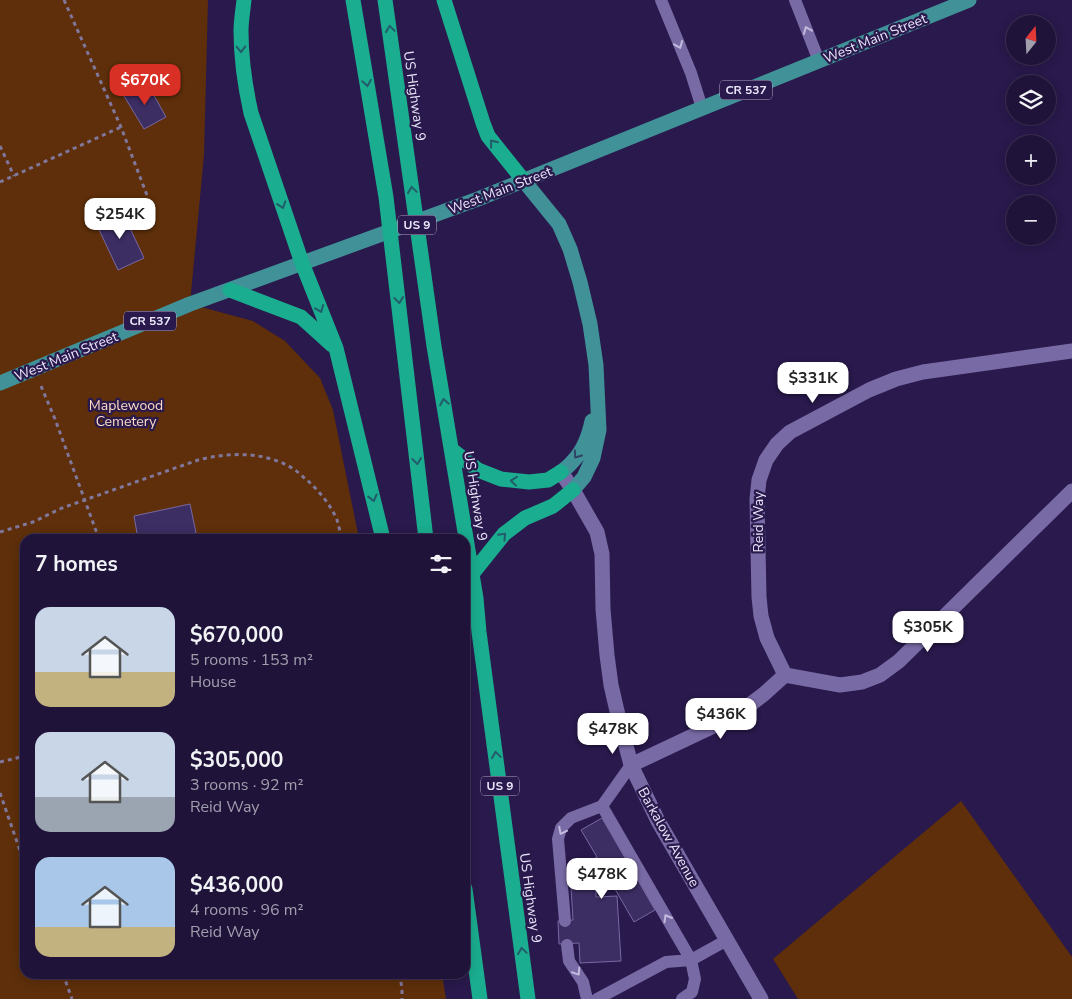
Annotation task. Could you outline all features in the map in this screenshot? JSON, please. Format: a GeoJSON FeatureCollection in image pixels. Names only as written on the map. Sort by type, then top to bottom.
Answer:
{"type":"FeatureCollection","features":[{"type":"Feature","properties":{"kind":"highway"},"geometry":{"type":"LineString","coordinates":[[244,0],[241,30],[242,59],[245,88],[251,113],[302,263],[336,348],[382,534]]}},
{"type":"Feature","properties":{"kind":"highway","name":"US 9"},"geometry":{"type":"LineString","coordinates":[[353,0],[387,206],[425,534]]}},
{"type":"Feature","properties":{"kind":"highway","name":"US Highway 9"},"geometry":{"type":"LineString","coordinates":[[386,0],[433,337],[466,534]]}},
{"type":"Feature","properties":{"kind":"highway"},"geometry":{"type":"LineString","coordinates":[[444,0],[488,136],[524,180]]}},
{"type":"Feature","properties":{"kind":"highway"},"geometry":{"type":"LineString","coordinates":[[230,290],[301,317],[336,348]]}},
{"type":"Feature","properties":{"kind":"highway"},"geometry":{"type":"LineString","coordinates":[[452,450],[478,470],[501,479],[529,482],[548,480],[561,472]]}},
{"type":"Feature","properties":{"kind":"highway"},"geometry":{"type":"LineString","coordinates":[[472,574],[504,534],[525,518],[553,506],[574,490]]}},
{"type":"Feature","properties":{"kind":"highway","name":"US Highway 9"},"geometry":{"type":"LineString","coordinates":[[470,562],[528,999]]}},
{"type":"Feature","properties":{"kind":"highway"},"geometry":{"type":"LineString","coordinates":[[470,930],[480,999]]}},
{"type":"Feature","properties":{"kind":"main road","name":"West Main Street"},"geometry":{"type":"LineString","coordinates":[[0,382],[190,304],[478,199],[969,0]]}},
{"type":"Feature","properties":{"kind":"main road"},"geometry":{"type":"LineString","coordinates":[[524,180],[559,224],[570,249],[590,324],[596,365],[599,430],[593,458],[584,477],[574,490]]}},
{"type":"Feature","properties":{"kind":"main road"},"geometry":{"type":"LineString","coordinates":[[561,472],[574,461],[583,448],[598,400]]}},
{"type":"Feature","properties":{"kind":"street","name":"Reid Way"},"geometry":{"type":"LineString","coordinates":[[785,675],[767,638],[761,616],[759,597],[757,499],[759,480],[766,460],[777,444],[790,432],[869,390],[896,379],[923,372],[1072,351]]}},
{"type":"Feature","properties":{"kind":"street","name":"Barkalow Avenue"},"geometry":{"type":"LineString","coordinates":[[561,472],[574,490],[597,532],[602,554],[603,610],[611,685],[631,765],[658,821],[761,999]]}},
{"type":"Feature","properties":{"kind":"street"},"geometry":{"type":"LineString","coordinates":[[631,765],[720,724],[743,710],[785,675],[840,685],[862,682],[880,675],[899,661],[1072,491]]}},
{"type":"Feature","properties":{"kind":"lane"},"geometry":{"type":"LineString","coordinates":[[661,0],[691,73],[702,108]]}},
{"type":"Feature","properties":{"kind":"lane"},"geometry":{"type":"LineString","coordinates":[[795,0],[819,61]]}},
{"type":"Feature","properties":{"kind":"lane"},"geometry":{"type":"LineString","coordinates":[[565,921],[558,839],[562,828],[571,818],[602,806],[631,765]]}},
{"type":"Feature","properties":{"kind":"lane"},"geometry":{"type":"LineString","coordinates":[[602,806],[691,960],[695,979],[692,992],[682,999]]}},
{"type":"Feature","properties":{"kind":"lane"},"geometry":{"type":"LineString","coordinates":[[597,999],[666,962],[691,960],[727,940]]}},
{"type":"Feature","properties":{"kind":"lane"},"geometry":{"type":"LineString","coordinates":[[567,945],[569,961],[583,982],[587,999]]}},
{"type":"Feature","properties":{"kind":"path"},"geometry":{"type":"LineString","coordinates":[[64,0],[121,127],[148,198],[149,211],[143,222],[131,230]]}},
{"type":"Feature","properties":{"kind":"path"},"geometry":{"type":"LineString","coordinates":[[0,182],[121,127]]}},
{"type":"Feature","properties":{"kind":"path"},"geometry":{"type":"LineString","coordinates":[[0,146],[14,176]]}},
{"type":"Feature","properties":{"kind":"path"},"geometry":{"type":"LineString","coordinates":[[34,369],[56,419],[97,534]]}},
{"type":"Feature","properties":{"kind":"path"},"geometry":{"type":"LineString","coordinates":[[0,532],[33,522],[62,508],[198,460],[214,456],[241,454],[277,460],[295,470],[314,486],[327,502],[336,519],[340,534]]}},
{"type":"Feature","properties":{"kind":"path"},"geometry":{"type":"LineString","coordinates":[[0,762],[20,757]]}},
{"type":"Feature","properties":{"kind":"path"},"geometry":{"type":"LineString","coordinates":[[0,793],[20,851]]}},
{"type":"Feature","properties":{"kind":"path"},"geometry":{"type":"LineString","coordinates":[[65,979],[72,999]]}},
{"type":"Feature","properties":{"kind":"path"},"geometry":{"type":"LineString","coordinates":[[401,979],[402,999]]}},
{"type":"Feature","properties":{"kind":"green space","name":"Maplewood Cemetery"},"geometry":{"type":"Polygon","coordinates":[[[0,0],[208,0],[204,155],[190,304],[253,321],[285,341],[320,378],[333,410],[358,534],[20,534],[20,979],[443,979],[446,999],[0,999],[0,0]]]}},
{"type":"Feature","properties":{"kind":"green space"},"geometry":{"type":"Polygon","coordinates":[[[961,801],[1072,957],[1072,999],[798,999],[773,959],[961,801]]]}},
{"type":"Feature","properties":{"kind":"building"},"geometry":{"type":"Polygon","coordinates":[[[147,83],[166,117],[144,129],[124,96],[147,83]]]}},
{"type":"Feature","properties":{"kind":"building"},"geometry":{"type":"Polygon","coordinates":[[[121,209],[144,258],[118,270],[95,221],[121,209]]]}},
{"type":"Feature","properties":{"kind":"building"},"geometry":{"type":"Polygon","coordinates":[[[190,504],[196,533],[137,534],[134,516],[190,504]]]}},
{"type":"Feature","properties":{"kind":"building"},"geometry":{"type":"Polygon","coordinates":[[[602,818],[655,910],[634,922],[608,877],[596,884],[596,897],[617,896],[621,961],[580,963],[579,943],[559,944],[558,921],[573,920],[570,872],[597,857],[581,830],[602,818]]]}}]}
